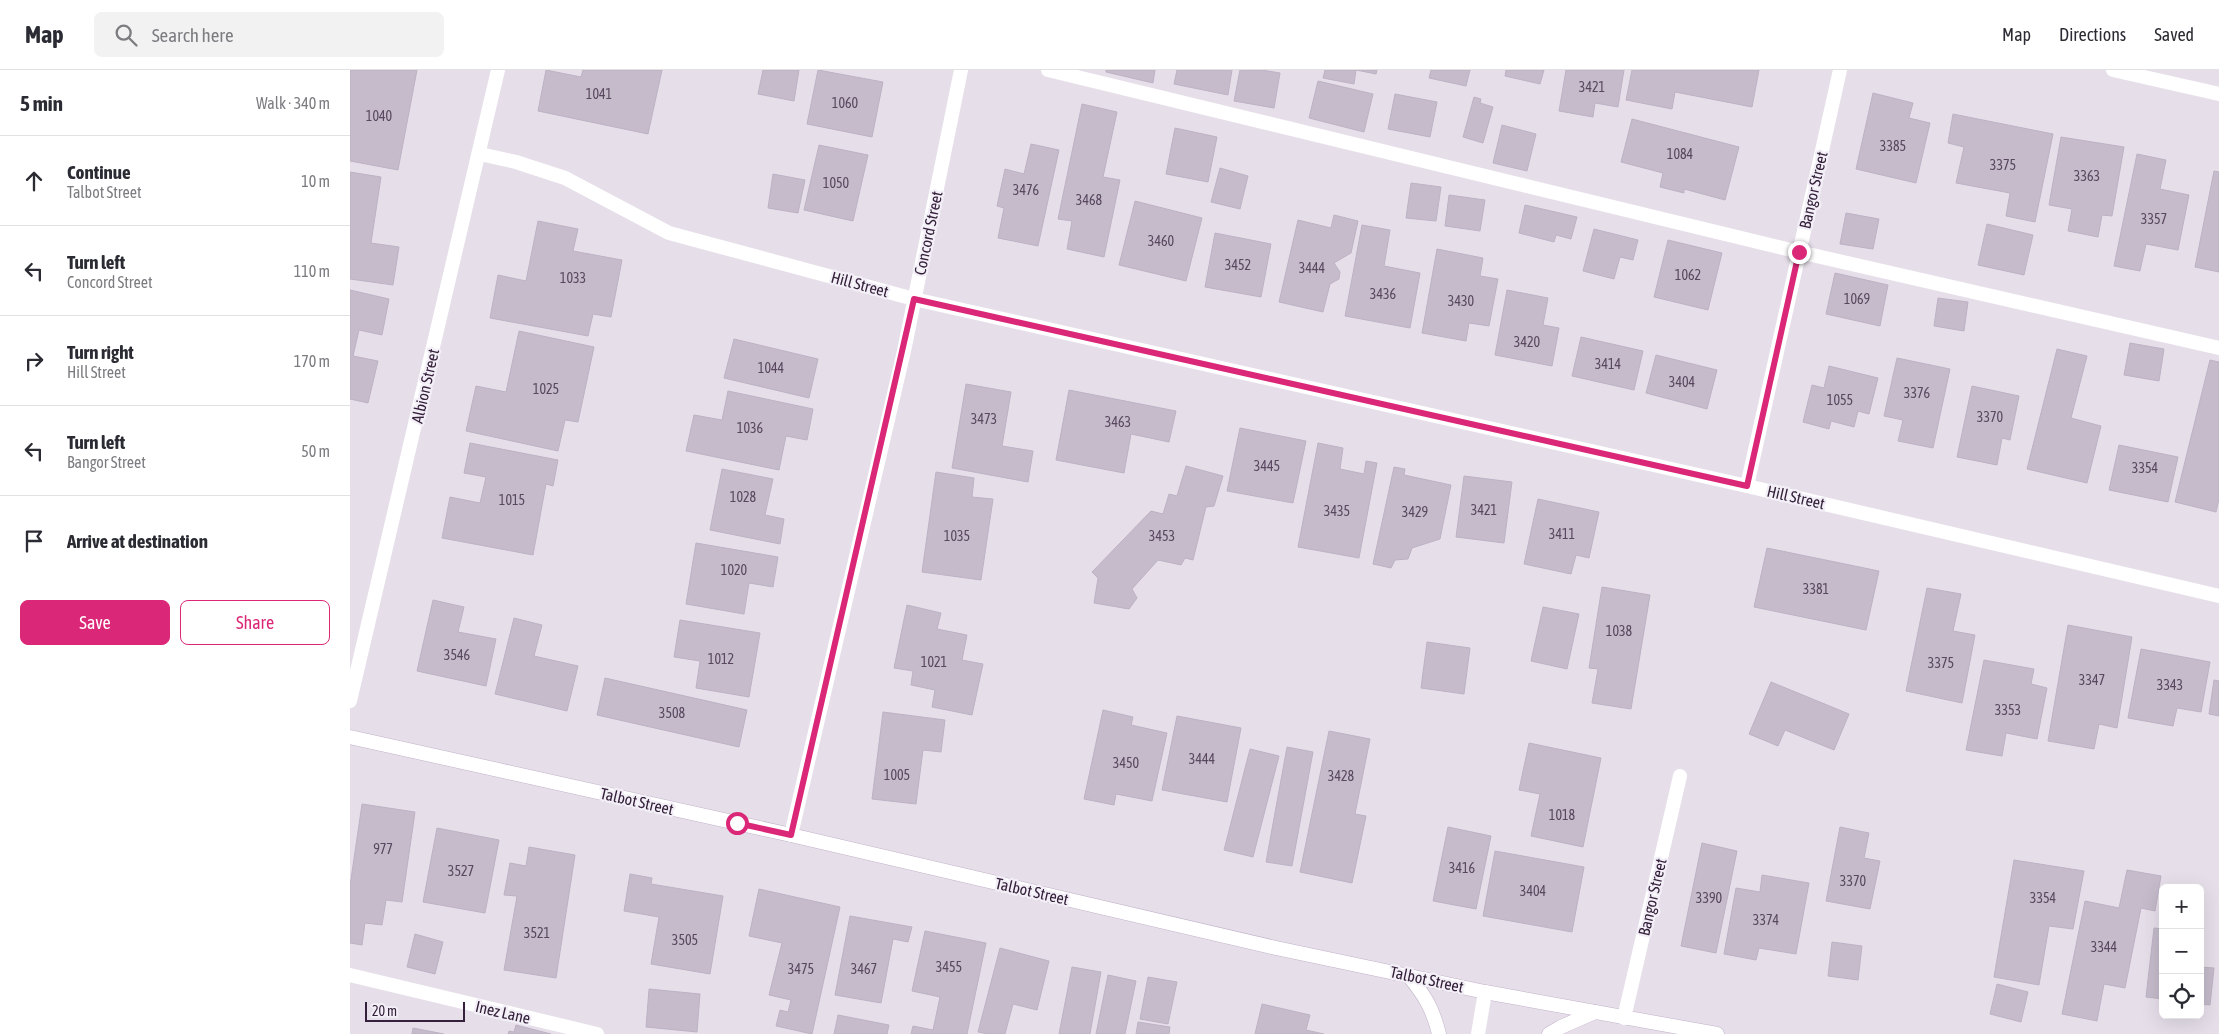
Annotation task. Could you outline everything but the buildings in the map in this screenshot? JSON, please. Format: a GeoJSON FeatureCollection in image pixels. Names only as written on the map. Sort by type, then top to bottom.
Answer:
{"type":"FeatureCollection","features":[{"type":"Feature","properties":{"kind":"street","name":"Albion Street"},"geometry":{"type":"LineString","coordinates":[[350,701],[480,154],[498,70]]}},
{"type":"Feature","properties":{"kind":"street","name":"Concord Street"},"geometry":{"type":"LineString","coordinates":[[791,835],[914,299],[961,70]]}},
{"type":"Feature","properties":{"kind":"street"},"geometry":{"type":"LineString","coordinates":[[1048,70],[1799,252],[2219,348]]}},
{"type":"Feature","properties":{"kind":"street","name":"Bangor Street"},"geometry":{"type":"LineString","coordinates":[[1747,486],[1840,70]]}},
{"type":"Feature","properties":{"kind":"street"},"geometry":{"type":"LineString","coordinates":[[2112,70],[2219,94]]}},
{"type":"Feature","properties":{"kind":"street","name":"Hill Street"},"geometry":{"type":"LineString","coordinates":[[480,154],[516,162],[565,178],[669,233],[914,299],[1747,486],[2219,596]]}},
{"type":"Feature","properties":{"kind":"street","name":"Talbot Street"},"geometry":{"type":"LineString","coordinates":[[350,737],[791,835],[1266,946],[1485,992],[1694,1032],[1717,1034]]}},
{"type":"Feature","properties":{"kind":"street","name":"Bangor Street"},"geometry":{"type":"LineString","coordinates":[[1624,1018],[1680,776]]}},
{"type":"Feature","properties":{"kind":"street","name":"Inez Lane"},"geometry":{"type":"LineString","coordinates":[[350,975],[597,1034]]}},
{"type":"Feature","properties":{"kind":"street"},"geometry":{"type":"LineString","coordinates":[[1409,976],[1423,994],[1434,1013],[1439,1034]]}},
{"type":"Feature","properties":{"kind":"street"},"geometry":{"type":"LineString","coordinates":[[1478,1034],[1485,992]]}},
{"type":"Feature","properties":{"kind":"street"},"geometry":{"type":"LineString","coordinates":[[1550,1034],[1595,1012]]}},
{"type":"Feature","properties":{"kind":"route"},"geometry":{"type":"LineString","coordinates":[[737,823],[791,835],[904,351],[914,299],[1747,486],[1799,252]]}}]}
